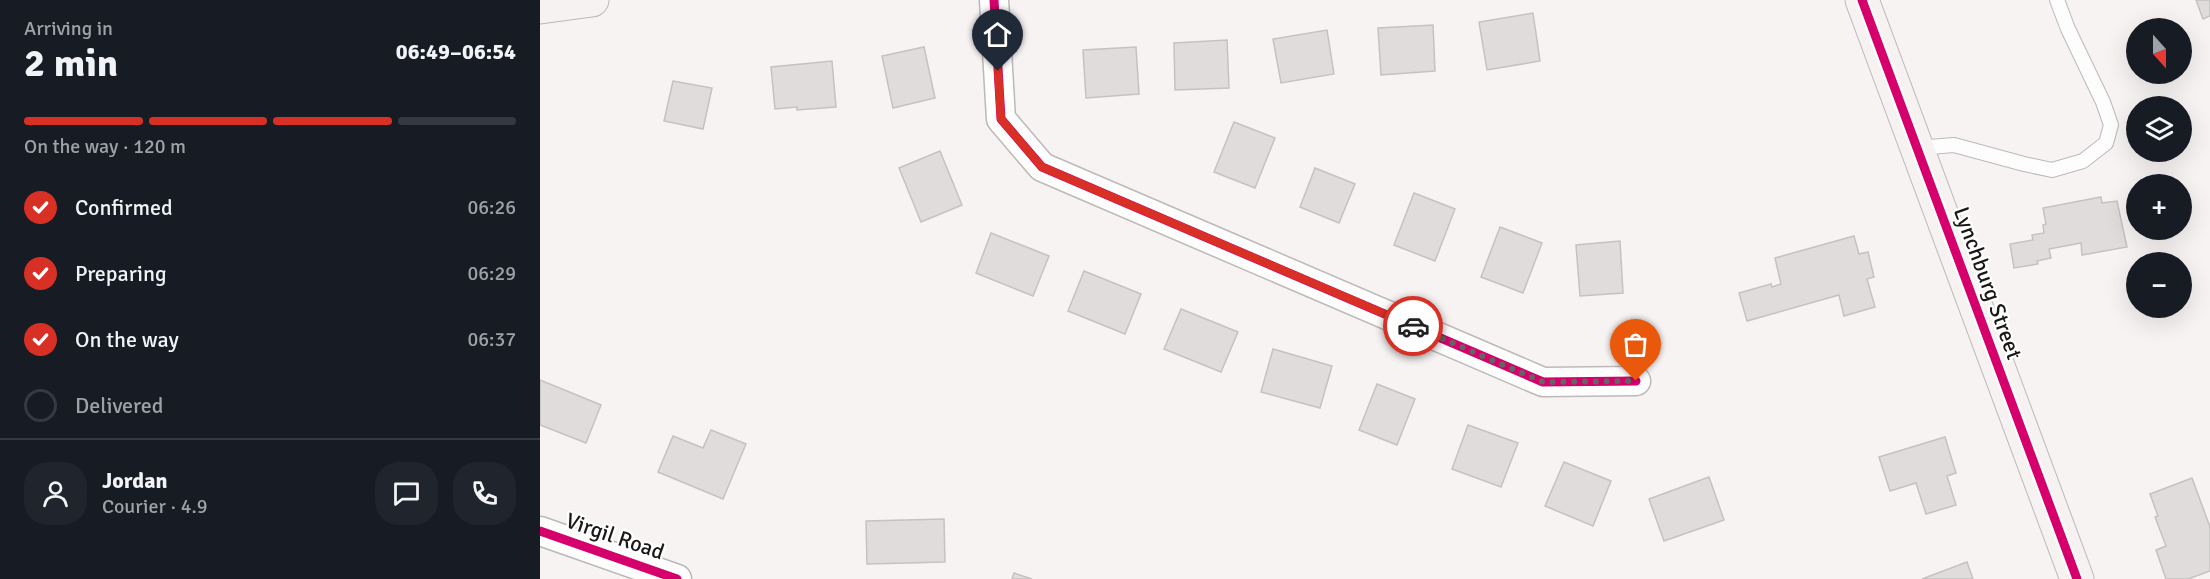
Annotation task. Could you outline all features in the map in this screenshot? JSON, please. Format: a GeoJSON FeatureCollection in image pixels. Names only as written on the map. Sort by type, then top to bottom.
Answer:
{"type":"FeatureCollection","features":[{"type":"Feature","properties":{"kind":"street"},"geometry":{"type":"LineString","coordinates":[[540,7],[592,0]]}},
{"type":"Feature","properties":{"kind":"street"},"geometry":{"type":"LineString","coordinates":[[994,0],[1001,119],[1042,167],[1543,382],[1636,381]]}},
{"type":"Feature","properties":{"kind":"street","name":"Lynchburg Street"},"geometry":{"type":"LineString","coordinates":[[1862,0],[2077,579]]}},
{"type":"Feature","properties":{"kind":"street","name":"Virgil Road"},"geometry":{"type":"LineString","coordinates":[[540,531],[677,579]]}},
{"type":"Feature","properties":{"kind":"lane"},"geometry":{"type":"LineString","coordinates":[[1917,148],[1954,145],[2052,170],[2083,161],[2106,144],[2111,125],[2057,0]]}},
{"type":"Feature","properties":{"kind":"building"},"geometry":{"type":"Polygon","coordinates":[[[2196,0],[2210,0],[2210,16],[2203,19],[2196,0]]]}},
{"type":"Feature","properties":{"kind":"building"},"geometry":{"type":"Polygon","coordinates":[[[1533,13],[1540,61],[1487,70],[1479,22],[1533,13]]]}},
{"type":"Feature","properties":{"kind":"building"},"geometry":{"type":"Polygon","coordinates":[[[1433,25],[1435,71],[1381,75],[1378,28],[1433,25]]]}},
{"type":"Feature","properties":{"kind":"building"},"geometry":{"type":"Polygon","coordinates":[[[1327,30],[1334,74],[1281,83],[1273,39],[1327,30]]]}},
{"type":"Feature","properties":{"kind":"building"},"geometry":{"type":"Polygon","coordinates":[[[1227,40],[1229,88],[1175,90],[1174,43],[1227,40]]]}},
{"type":"Feature","properties":{"kind":"building"},"geometry":{"type":"Polygon","coordinates":[[[924,47],[935,98],[893,108],[882,56],[924,47]]]}},
{"type":"Feature","properties":{"kind":"building"},"geometry":{"type":"Polygon","coordinates":[[[1136,47],[1139,94],[1086,98],[1083,50],[1136,47]]]}},
{"type":"Feature","properties":{"kind":"building"},"geometry":{"type":"Polygon","coordinates":[[[832,61],[836,107],[775,109],[771,67],[832,61]]]}},
{"type":"Feature","properties":{"kind":"building"},"geometry":{"type":"Polygon","coordinates":[[[673,81],[712,88],[703,129],[664,121],[673,81]]]}},
{"type":"Feature","properties":{"kind":"building"},"geometry":{"type":"Polygon","coordinates":[[[1234,122],[1275,138],[1255,188],[1214,172],[1234,122]]]}},
{"type":"Feature","properties":{"kind":"building"},"geometry":{"type":"Polygon","coordinates":[[[940,151],[962,205],[921,222],[899,168],[940,151]]]}},
{"type":"Feature","properties":{"kind":"building"},"geometry":{"type":"Polygon","coordinates":[[[1315,168],[1355,184],[1339,223],[1300,207],[1315,168]]]}},
{"type":"Feature","properties":{"kind":"building"},"geometry":{"type":"Polygon","coordinates":[[[1414,193],[1455,209],[1435,261],[1394,245],[1414,193]]]}},
{"type":"Feature","properties":{"kind":"building"},"geometry":{"type":"Polygon","coordinates":[[[2101,197],[2102,203],[2117,201],[2127,247],[2082,255],[2081,243],[2049,249],[2051,258],[2037,261],[2038,264],[2014,268],[2010,244],[2033,240],[2032,235],[2044,233],[2043,225],[2046,224],[2043,208],[2101,197]]]}},
{"type":"Feature","properties":{"kind":"building"},"geometry":{"type":"Polygon","coordinates":[[[1500,227],[1542,243],[1523,293],[1481,277],[1500,227]]]}},
{"type":"Feature","properties":{"kind":"building"},"geometry":{"type":"Polygon","coordinates":[[[991,233],[1049,256],[1033,296],[976,273],[991,233]]]}},
{"type":"Feature","properties":{"kind":"building"},"geometry":{"type":"Polygon","coordinates":[[[1854,236],[1859,254],[1868,252],[1874,277],[1867,279],[1875,307],[1844,316],[1839,295],[1747,321],[1739,293],[1771,284],[1772,287],[1781,284],[1775,258],[1854,236]]]}},
{"type":"Feature","properties":{"kind":"building"},"geometry":{"type":"Polygon","coordinates":[[[1620,241],[1623,293],[1580,296],[1576,245],[1620,241]]]}},
{"type":"Feature","properties":{"kind":"building"},"geometry":{"type":"Polygon","coordinates":[[[1084,271],[1141,294],[1125,334],[1068,311],[1084,271]]]}},
{"type":"Feature","properties":{"kind":"building"},"geometry":{"type":"Polygon","coordinates":[[[1181,309],[1238,332],[1221,372],[1164,349],[1181,309]]]}},
{"type":"Feature","properties":{"kind":"building"},"geometry":{"type":"Polygon","coordinates":[[[1273,349],[1332,366],[1320,408],[1261,392],[1273,349]]]}},
{"type":"Feature","properties":{"kind":"building"},"geometry":{"type":"Polygon","coordinates":[[[540,380],[601,405],[586,443],[540,425],[540,380]]]}},
{"type":"Feature","properties":{"kind":"building"},"geometry":{"type":"Polygon","coordinates":[[[1377,384],[1415,399],[1397,445],[1359,430],[1377,384]]]}},
{"type":"Feature","properties":{"kind":"building"},"geometry":{"type":"Polygon","coordinates":[[[1468,425],[1518,443],[1501,487],[1452,469],[1468,425]]]}},
{"type":"Feature","properties":{"kind":"building"},"geometry":{"type":"Polygon","coordinates":[[[711,430],[746,444],[723,499],[658,472],[673,436],[703,448],[711,430]]]}},
{"type":"Feature","properties":{"kind":"building"},"geometry":{"type":"Polygon","coordinates":[[[1945,437],[1956,473],[1947,476],[1956,505],[1926,514],[1916,483],[1890,491],[1879,457],[1945,437]]]}},
{"type":"Feature","properties":{"kind":"building"},"geometry":{"type":"Polygon","coordinates":[[[1564,462],[1611,481],[1593,526],[1545,506],[1564,462]]]}},
{"type":"Feature","properties":{"kind":"building"},"geometry":{"type":"Polygon","coordinates":[[[1709,477],[1724,520],[1664,541],[1649,499],[1709,477]]]}},
{"type":"Feature","properties":{"kind":"building"},"geometry":{"type":"Polygon","coordinates":[[[2192,478],[2210,527],[2210,571],[2188,579],[2166,579],[2156,550],[2166,546],[2155,517],[2158,516],[2150,494],[2192,478]]]}},
{"type":"Feature","properties":{"kind":"building"},"geometry":{"type":"Polygon","coordinates":[[[944,519],[945,562],[867,564],[866,521],[944,519]]]}},
{"type":"Feature","properties":{"kind":"building"},"geometry":{"type":"Polygon","coordinates":[[[1967,562],[1973,579],[1922,579],[1967,562]]]}},
{"type":"Feature","properties":{"kind":"building"},"geometry":{"type":"Polygon","coordinates":[[[1014,573],[1032,579],[1012,579],[1014,573]]]}},
{"type":"Feature","properties":{"kind":"cycle path"},"geometry":{"type":"LineString","coordinates":[[994,0],[1001,119],[1042,167],[1543,382],[1636,381]]}},
{"type":"Feature","properties":{"kind":"cycle path"},"geometry":{"type":"LineString","coordinates":[[1862,0],[2077,579]]}},
{"type":"Feature","properties":{"kind":"cycle path"},"geometry":{"type":"LineString","coordinates":[[540,531],[677,579]]}},
{"type":"Feature","properties":{"kind":"way so far"},"geometry":{"type":"LineString","coordinates":[[1413,326],[1543,382],[1636,381]]}},
{"type":"Feature","properties":{"kind":"route"},"geometry":{"type":"LineString","coordinates":[[998,71],[1001,119],[1042,167],[1413,326]]}}]}
